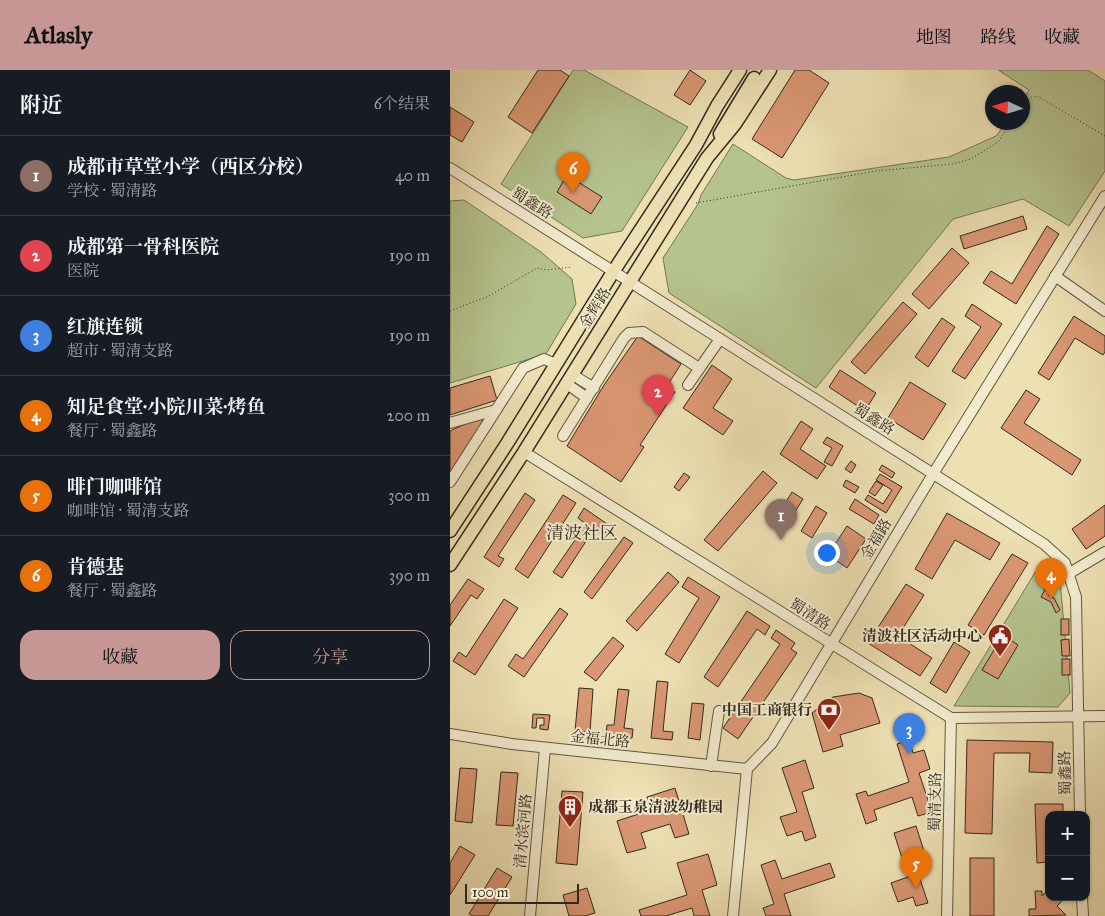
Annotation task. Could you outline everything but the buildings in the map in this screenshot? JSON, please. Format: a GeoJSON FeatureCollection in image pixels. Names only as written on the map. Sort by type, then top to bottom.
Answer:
{"type":"FeatureCollection","features":[{"type":"Feature","properties":{"kind":"main road","name":"金辉路"},"geometry":{"type":"LineString","coordinates":[[450,531],[508,442],[613,272],[696,145],[717,106],[740,70]]}},
{"type":"Feature","properties":{"kind":"main road"},"geometry":{"type":"LineString","coordinates":[[707,158],[750,70]]}},
{"type":"Feature","properties":{"kind":"main road"},"geometry":{"type":"LineString","coordinates":[[696,145],[726,116],[760,70]]}},
{"type":"Feature","properties":{"kind":"main road","name":"金辉路"},"geometry":{"type":"LineString","coordinates":[[450,565],[524,452],[707,158],[735,124],[770,70]]}},
{"type":"Feature","properties":{"kind":"main road"},"geometry":{"type":"LineString","coordinates":[[556,364],[570,379]]}},
{"type":"Feature","properties":{"kind":"street","name":"蜀鑫路"},"geometry":{"type":"LineString","coordinates":[[450,168],[1044,544],[1064,563],[1076,597],[1080,811]]}},
{"type":"Feature","properties":{"kind":"street","name":"金福路"},"geometry":{"type":"LineString","coordinates":[[747,769],[772,743],[933,474],[1105,196]]}},
{"type":"Feature","properties":{"kind":"street"},"geometry":{"type":"LineString","coordinates":[[1055,276],[1105,311]]}},
{"type":"Feature","properties":{"kind":"street"},"geometry":{"type":"LineString","coordinates":[[563,436],[624,338],[629,333],[646,334],[699,368]]}},
{"type":"Feature","properties":{"kind":"street"},"geometry":{"type":"LineString","coordinates":[[688,385],[720,339]]}},
{"type":"Feature","properties":{"kind":"street"},"geometry":{"type":"LineString","coordinates":[[450,482],[523,368],[544,358],[556,364]]}},
{"type":"Feature","properties":{"kind":"street"},"geometry":{"type":"LineString","coordinates":[[570,379],[594,388]]}},
{"type":"Feature","properties":{"kind":"street"},"geometry":{"type":"LineString","coordinates":[[570,379],[587,398]]}},
{"type":"Feature","properties":{"kind":"street"},"geometry":{"type":"LineString","coordinates":[[450,424],[496,410]]}},
{"type":"Feature","properties":{"kind":"street","name":"蜀清路"},"geometry":{"type":"LineString","coordinates":[[524,452],[951,718]]}},
{"type":"Feature","properties":{"kind":"street"},"geometry":{"type":"LineString","coordinates":[[1068,574],[1105,552]]}},
{"type":"Feature","properties":{"kind":"street"},"geometry":{"type":"LineString","coordinates":[[711,766],[719,711]]}},
{"type":"Feature","properties":{"kind":"street"},"geometry":{"type":"LineString","coordinates":[[951,718],[1105,716]]}},
{"type":"Feature","properties":{"kind":"street","name":"蜀清支路"},"geometry":{"type":"LineString","coordinates":[[947,916],[951,718]]}},
{"type":"Feature","properties":{"kind":"street","name":"金福北路"},"geometry":{"type":"LineString","coordinates":[[450,734],[545,748],[747,769]]}},
{"type":"Feature","properties":{"kind":"street","name":"清水滨河路"},"geometry":{"type":"LineString","coordinates":[[530,916],[545,748]]}},
{"type":"Feature","properties":{"kind":"street"},"geometry":{"type":"LineString","coordinates":[[733,916],[747,769]]}},
{"type":"Feature","properties":{"kind":"street"},"geometry":{"type":"LineString","coordinates":[[1082,901],[1083,916]]}},
{"type":"Feature","properties":{"kind":"path"},"geometry":{"type":"LineString","coordinates":[[1030,98],[1037,96],[1105,136]]}},
{"type":"Feature","properties":{"kind":"path"},"geometry":{"type":"LineString","coordinates":[[696,203],[876,171],[952,164],[971,159],[998,142],[1006,130]]}},
{"type":"Feature","properties":{"kind":"path"},"geometry":{"type":"LineString","coordinates":[[450,311],[489,296],[537,268],[547,270],[571,267]]}},
{"type":"Feature","properties":{"kind":"green space"},"geometry":{"type":"Polygon","coordinates":[[[573,70],[584,70],[688,127],[622,231],[583,238],[501,184],[573,70]]]}},
{"type":"Feature","properties":{"kind":"green space"},"geometry":{"type":"Polygon","coordinates":[[[998,70],[1088,70],[1105,81],[1105,171],[1069,226],[1023,199],[953,219],[816,388],[669,293],[663,258],[698,204],[701,195],[733,144],[786,178],[794,180],[949,157],[996,136],[1001,130],[1030,130],[1030,85],[1021,85],[998,70]]]}},
{"type":"Feature","properties":{"kind":"green space"},"geometry":{"type":"Polygon","coordinates":[[[464,200],[541,252],[572,279],[576,304],[546,354],[450,383],[450,201],[464,200]]]}},
{"type":"Feature","properties":{"kind":"green space"},"geometry":{"type":"Polygon","coordinates":[[[1042,561],[1055,570],[1060,580],[1070,693],[1058,707],[954,706],[1042,561]]]}},
{"type":"Feature","properties":{"kind":"place","name":"肯德基"},"geometry":{"type":"Point","coordinates":[573,193]}},
{"type":"Feature","properties":{"kind":"place","name":"成都第一骨科医院"},"geometry":{"type":"Point","coordinates":[658,416]}},
{"type":"Feature","properties":{"kind":"place","name":"成都市草堂小学（西区分校）"},"geometry":{"type":"Point","coordinates":[781,540]}},
{"type":"Feature","properties":{"kind":"place","name":"知足食堂·小院川菜·烤鱼"},"geometry":{"type":"Point","coordinates":[1051,599]}},
{"type":"Feature","properties":{"kind":"place","name":"清波社区活动中心"},"geometry":{"type":"Point","coordinates":[1000,657]}},
{"type":"Feature","properties":{"kind":"place","name":"中国工商银行"},"geometry":{"type":"Point","coordinates":[829,731]}},
{"type":"Feature","properties":{"kind":"place","name":"红旗连锁"},"geometry":{"type":"Point","coordinates":[909,754]}},
{"type":"Feature","properties":{"kind":"place","name":"成都玉泉清波幼稚园"},"geometry":{"type":"Point","coordinates":[570,828]}},
{"type":"Feature","properties":{"kind":"place","name":"啡门咖啡馆"},"geometry":{"type":"Point","coordinates":[916,888]}},
{"type":"Feature","properties":{"kind":"district","name":"清波社区"},"geometry":{"type":"Point","coordinates":[582,533]}}]}
